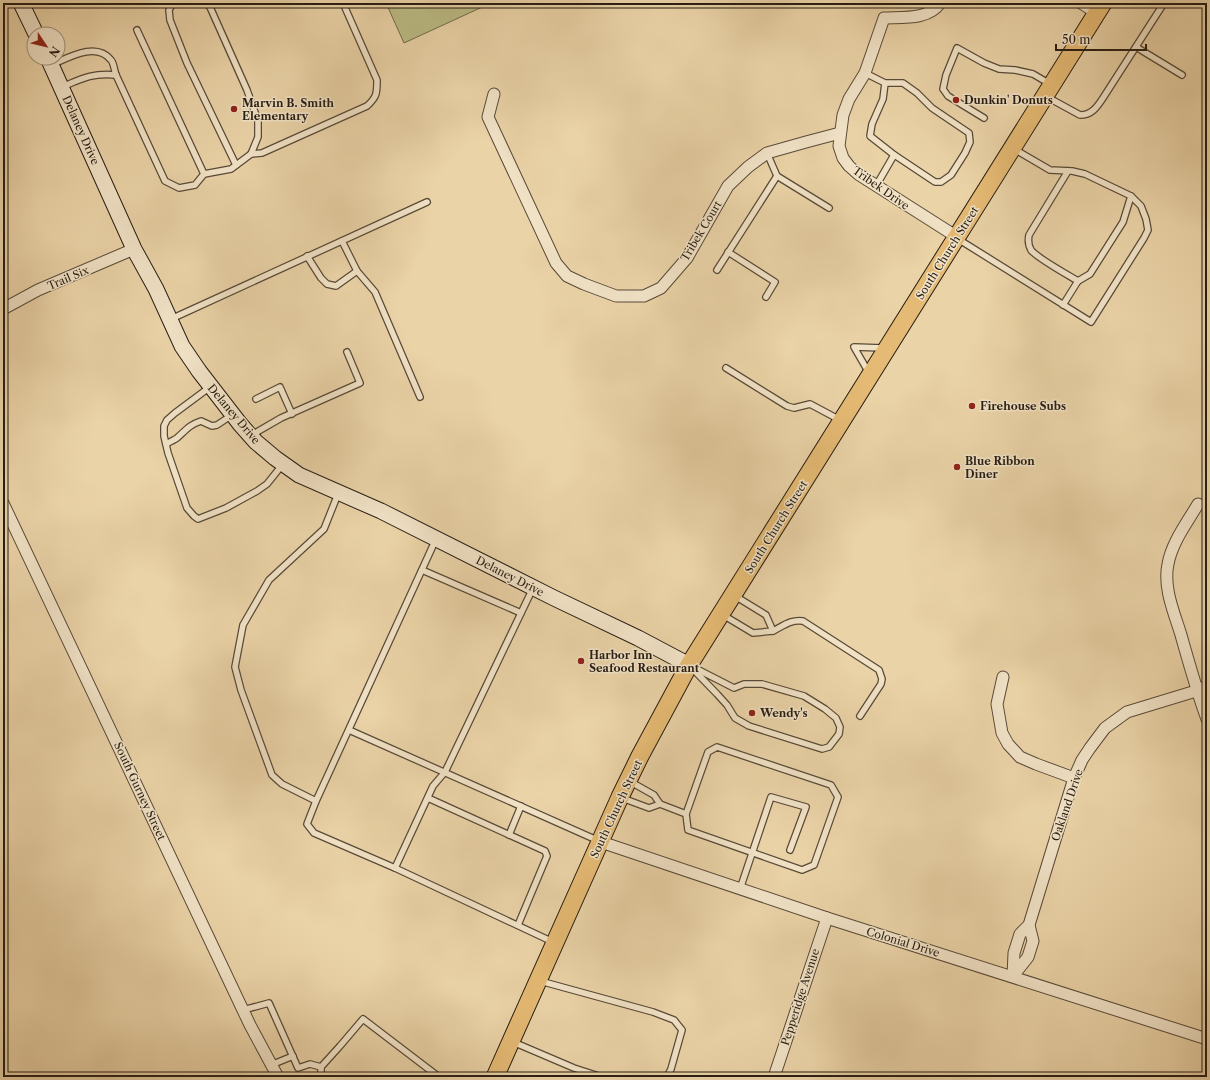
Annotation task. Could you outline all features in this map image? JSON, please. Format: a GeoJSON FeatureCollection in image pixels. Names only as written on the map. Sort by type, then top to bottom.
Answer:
{"type":"FeatureCollection","features":[{"type":"Feature","properties":{"kind":"main road","name":"South Church Street"},"geometry":{"type":"LineString","coordinates":[[495,1077],[628,780],[689,665],[1100,8]]}},
{"type":"Feature","properties":{"kind":"street"},"geometry":{"type":"LineString","coordinates":[[21,3],[32,26]]}},
{"type":"Feature","properties":{"kind":"street","name":"Tribek Drive"},"geometry":{"type":"LineString","coordinates":[[940,3],[931,12],[920,15],[884,18],[865,73],[849,99],[843,115],[839,146],[843,158],[858,174],[876,187],[956,237]]}},
{"type":"Feature","properties":{"kind":"street"},"geometry":{"type":"LineString","coordinates":[[1081,3],[1100,8]]}},
{"type":"Feature","properties":{"kind":"street","name":"Delaney Drive"},"geometry":{"type":"LineString","coordinates":[[51,66],[62,87],[134,249],[156,289],[182,346],[211,387],[256,442],[299,475],[381,511],[638,638],[689,665]]}},
{"type":"Feature","properties":{"kind":"street","name":"Tribek Court"},"geometry":{"type":"LineString","coordinates":[[494,94],[488,117],[556,263],[567,276],[616,296],[644,296],[661,288],[687,258],[728,186],[748,166],[767,153],[840,133]]}},
{"type":"Feature","properties":{"kind":"street","name":"Trail Six"},"geometry":{"type":"LineString","coordinates":[[3,309],[38,290],[134,249]]}},
{"type":"Feature","properties":{"kind":"street","name":"South Gurney Street"},"geometry":{"type":"LineString","coordinates":[[3,503],[243,1010],[278,1077]]}},
{"type":"Feature","properties":{"kind":"street"},"geometry":{"type":"LineString","coordinates":[[1198,504],[1174,546],[1168,563],[1166,577],[1169,596],[1196,691],[1207,719]]}},
{"type":"Feature","properties":{"kind":"street"},"geometry":{"type":"LineString","coordinates":[[1003,677],[997,704],[1002,734],[1008,744],[1020,757],[1074,778]]}},
{"type":"Feature","properties":{"kind":"street","name":"Oakland Drive"},"geometry":{"type":"LineString","coordinates":[[1014,976],[1014,953],[1020,934],[1029,925],[1074,778],[1082,760],[1105,728],[1127,712],[1196,691],[1207,686]]}},
{"type":"Feature","properties":{"kind":"street","name":"Colonial Drive"},"geometry":{"type":"LineString","coordinates":[[601,842],[827,918],[1014,976],[1207,1039]]}},
{"type":"Feature","properties":{"kind":"street","name":"Pepperidge Avenue"},"geometry":{"type":"LineString","coordinates":[[774,1077],[827,918]]}},
{"type":"Feature","properties":{"kind":"lane"},"geometry":{"type":"LineString","coordinates":[[173,3],[169,10],[170,20],[187,63],[236,165]]}},
{"type":"Feature","properties":{"kind":"lane"},"geometry":{"type":"LineString","coordinates":[[66,58],[94,51],[104,53],[112,61],[116,75],[165,181],[178,188],[195,185],[204,174],[231,169],[251,154],[258,138],[258,121],[247,90],[210,7],[205,3]]}},
{"type":"Feature","properties":{"kind":"lane"},"geometry":{"type":"LineString","coordinates":[[251,154],[262,153],[367,106],[378,92],[377,80],[343,3]]}},
{"type":"Feature","properties":{"kind":"lane"},"geometry":{"type":"LineString","coordinates":[[984,118],[948,96],[943,89],[946,75],[957,48],[984,63],[999,69],[1015,70],[1033,74],[1048,91],[1080,115],[1085,115],[1091,112],[1103,98],[1164,3]]}},
{"type":"Feature","properties":{"kind":"lane"},"geometry":{"type":"LineString","coordinates":[[137,30],[204,174]]}},
{"type":"Feature","properties":{"kind":"lane"},"geometry":{"type":"LineString","coordinates":[[1136,47],[1182,75]]}},
{"type":"Feature","properties":{"kind":"lane"},"geometry":{"type":"LineString","coordinates":[[865,73],[885,84],[903,83],[917,92],[932,108],[969,134],[970,142],[964,153],[951,175],[941,182],[935,182],[894,155],[870,136],[872,124],[883,99],[885,84]]}},
{"type":"Feature","properties":{"kind":"lane"},"geometry":{"type":"LineString","coordinates":[[62,87],[88,76],[105,74],[116,75]]}},
{"type":"Feature","properties":{"kind":"lane"},"geometry":{"type":"LineString","coordinates":[[956,237],[1091,322],[1148,230],[1141,206],[1131,196],[1085,174],[1072,171],[1050,170],[1012,149]]}},
{"type":"Feature","properties":{"kind":"lane"},"geometry":{"type":"LineString","coordinates":[[767,153],[777,176],[829,208]]}},
{"type":"Feature","properties":{"kind":"lane"},"geometry":{"type":"LineString","coordinates":[[876,187],[894,155]]}},
{"type":"Feature","properties":{"kind":"lane"},"geometry":{"type":"LineString","coordinates":[[1068,171],[1029,235],[1028,243],[1032,250],[1040,257],[1078,281]]}},
{"type":"Feature","properties":{"kind":"lane"},"geometry":{"type":"LineString","coordinates":[[717,270],[777,176]]}},
{"type":"Feature","properties":{"kind":"lane"},"geometry":{"type":"LineString","coordinates":[[1063,305],[1078,281],[1090,274],[1124,222],[1131,196]]}},
{"type":"Feature","properties":{"kind":"lane"},"geometry":{"type":"LineString","coordinates":[[170,319],[427,202]]}},
{"type":"Feature","properties":{"kind":"lane"},"geometry":{"type":"LineString","coordinates":[[342,241],[357,271],[375,292],[420,397]]}},
{"type":"Feature","properties":{"kind":"lane"},"geometry":{"type":"LineString","coordinates":[[728,252],[775,282],[766,297]]}},
{"type":"Feature","properties":{"kind":"lane"},"geometry":{"type":"LineString","coordinates":[[307,256],[321,278],[327,284],[336,286],[357,271]]}},
{"type":"Feature","properties":{"kind":"lane"},"geometry":{"type":"LineString","coordinates":[[871,376],[854,347],[888,348]]}},
{"type":"Feature","properties":{"kind":"lane"},"geometry":{"type":"LineString","coordinates":[[250,436],[292,414],[360,383],[347,352]]}},
{"type":"Feature","properties":{"kind":"lane"},"geometry":{"type":"LineString","coordinates":[[726,368],[787,406],[794,408],[810,404],[842,421]]}},
{"type":"Feature","properties":{"kind":"lane"},"geometry":{"type":"LineString","coordinates":[[211,387],[167,420],[164,426],[166,444],[187,508],[198,519],[226,508],[267,484],[284,464]]}},
{"type":"Feature","properties":{"kind":"lane"},"geometry":{"type":"LineString","coordinates":[[256,399],[280,387],[292,414]]}},
{"type":"Feature","properties":{"kind":"lane"},"geometry":{"type":"LineString","coordinates":[[166,444],[177,438],[193,424],[201,421],[212,426],[217,425],[233,415]]}},
{"type":"Feature","properties":{"kind":"lane"},"geometry":{"type":"LineString","coordinates":[[316,801],[282,784],[272,775],[240,690],[235,667],[243,625],[269,580],[324,529],[338,493]]}},
{"type":"Feature","properties":{"kind":"lane"},"geometry":{"type":"LineString","coordinates":[[436,539],[316,801],[307,824],[314,833],[395,868],[555,943]]}},
{"type":"Feature","properties":{"kind":"lane"},"geometry":{"type":"LineString","coordinates":[[422,570],[521,613]]}},
{"type":"Feature","properties":{"kind":"lane"},"geometry":{"type":"LineString","coordinates":[[395,868],[433,786],[445,772],[533,587]]}},
{"type":"Feature","properties":{"kind":"lane"},"geometry":{"type":"LineString","coordinates":[[733,595],[766,616],[773,631]]}},
{"type":"Feature","properties":{"kind":"lane"},"geometry":{"type":"LineString","coordinates":[[721,614],[753,633],[773,631],[791,622],[797,620],[802,621],[879,670],[882,679],[881,684],[860,716]]}},
{"type":"Feature","properties":{"kind":"lane"},"geometry":{"type":"LineString","coordinates":[[689,665],[734,688],[744,684],[762,684],[804,696],[836,718],[840,727],[839,734],[829,747],[822,749],[749,726],[735,718],[727,705],[689,665]]}},
{"type":"Feature","properties":{"kind":"lane"},"geometry":{"type":"LineString","coordinates":[[349,730],[601,842]]}},
{"type":"Feature","properties":{"kind":"lane"},"geometry":{"type":"LineString","coordinates":[[717,746],[831,785],[838,797],[814,864],[802,870],[688,830],[686,814],[708,752],[717,746]]}},
{"type":"Feature","properties":{"kind":"lane"},"geometry":{"type":"LineString","coordinates":[[628,780],[654,795],[660,804],[686,814]]}},
{"type":"Feature","properties":{"kind":"lane"},"geometry":{"type":"LineString","coordinates":[[620,797],[649,808],[660,804]]}},
{"type":"Feature","properties":{"kind":"lane"},"geometry":{"type":"LineString","coordinates":[[740,889],[771,797],[806,808],[790,850]]}},
{"type":"Feature","properties":{"kind":"lane"},"geometry":{"type":"LineString","coordinates":[[428,798],[545,851],[547,856],[518,925]]}},
{"type":"Feature","properties":{"kind":"lane"},"geometry":{"type":"LineString","coordinates":[[509,835],[521,806]]}},
{"type":"Feature","properties":{"kind":"lane"},"geometry":{"type":"LineString","coordinates":[[538,981],[653,1012],[674,1020],[682,1030],[671,1069],[667,1077]]}},
{"type":"Feature","properties":{"kind":"lane"},"geometry":{"type":"LineString","coordinates":[[243,1010],[269,1003],[298,1068],[310,1064],[321,1068]]}},
{"type":"Feature","properties":{"kind":"lane"},"geometry":{"type":"LineString","coordinates":[[321,1077],[321,1068],[363,1019],[439,1077]]}},
{"type":"Feature","properties":{"kind":"lane"},"geometry":{"type":"LineString","coordinates":[[511,1042],[574,1068],[602,1077]]}},
{"type":"Feature","properties":{"kind":"lane"},"geometry":{"type":"LineString","coordinates":[[271,1064],[293,1056]]}},
{"type":"Feature","properties":{"kind":"green space"},"geometry":{"type":"Polygon","coordinates":[[[386,3],[491,3],[404,43],[386,3]]]}},
{"type":"Feature","properties":{"kind":"place","name":"Dunkin' Donuts"},"geometry":{"type":"Point","coordinates":[956,100]}},
{"type":"Feature","properties":{"kind":"place","name":"Marvin B. Smith Elementary"},"geometry":{"type":"Point","coordinates":[234,109]}},
{"type":"Feature","properties":{"kind":"place","name":"Firehouse Subs"},"geometry":{"type":"Point","coordinates":[972,406]}},
{"type":"Feature","properties":{"kind":"place","name":"Blue Ribbon Diner"},"geometry":{"type":"Point","coordinates":[957,467]}},
{"type":"Feature","properties":{"kind":"place","name":"Harbor Inn Seafood Restaurant"},"geometry":{"type":"Point","coordinates":[581,661]}},
{"type":"Feature","properties":{"kind":"place","name":"Wendy's"},"geometry":{"type":"Point","coordinates":[752,713]}}]}
